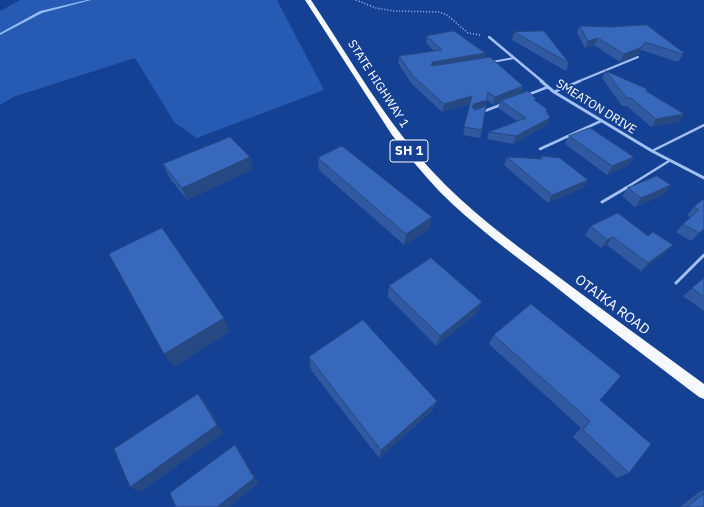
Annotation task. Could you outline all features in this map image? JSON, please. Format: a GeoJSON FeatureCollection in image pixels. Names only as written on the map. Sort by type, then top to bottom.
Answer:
{"type":"FeatureCollection","features":[{"type":"Feature","properties":{"kind":"highway","name":"STATE HIGHWAY 1"},"geometry":{"type":"LineString","coordinates":[[308,0],[387,122],[404,145],[430,175],[454,199],[503,241]]}},
{"type":"Feature","properties":{"kind":"highway","name":"OTAIKA ROAD"},"geometry":{"type":"LineString","coordinates":[[503,241],[704,392]]}},
{"type":"Feature","properties":{"kind":"street","name":"SMEATON DRIVE"},"geometry":{"type":"LineString","coordinates":[[489,37],[554,92],[652,151],[704,178]]}},
{"type":"Feature","properties":{"kind":"lane"},"geometry":{"type":"LineString","coordinates":[[554,92],[638,57]]}},
{"type":"Feature","properties":{"kind":"lane"},"geometry":{"type":"LineString","coordinates":[[485,63],[514,58]]}},
{"type":"Feature","properties":{"kind":"lane"},"geometry":{"type":"LineString","coordinates":[[526,95],[548,87]]}},
{"type":"Feature","properties":{"kind":"lane"},"geometry":{"type":"LineString","coordinates":[[479,113],[508,102]]}},
{"type":"Feature","properties":{"kind":"lane"},"geometry":{"type":"LineString","coordinates":[[540,149],[601,121]]}},
{"type":"Feature","properties":{"kind":"lane"},"geometry":{"type":"LineString","coordinates":[[652,151],[704,125]]}},
{"type":"Feature","properties":{"kind":"lane"},"geometry":{"type":"LineString","coordinates":[[602,202],[670,161]]}},
{"type":"Feature","properties":{"kind":"lane"},"geometry":{"type":"LineString","coordinates":[[676,283],[704,255]]}},
{"type":"Feature","properties":{"kind":"path"},"geometry":{"type":"LineString","coordinates":[[356,0],[376,8],[394,11],[439,12],[447,14],[468,33],[489,37]]}},
{"type":"Feature","properties":{"kind":"shaded area"},"geometry":{"type":"Polygon","coordinates":[[[20,0],[277,0],[324,90],[197,138],[175,123],[135,58],[13,97],[0,105],[0,11],[20,0]]]}},
{"type":"Feature","properties":{"kind":"building"},"geometry":{"type":"Polygon","coordinates":[[[647,25],[684,53],[683,54],[645,42],[642,47],[624,54],[598,38],[588,41],[580,26],[610,27],[647,25]]]}},
{"type":"Feature","properties":{"kind":"building"},"geometry":{"type":"Polygon","coordinates":[[[454,31],[485,53],[433,62],[431,64],[432,66],[490,57],[523,86],[495,97],[488,92],[487,100],[474,104],[472,107],[475,110],[486,106],[482,130],[464,127],[472,96],[444,104],[413,76],[399,56],[442,50],[427,36],[454,31]]]}},
{"type":"Feature","properties":{"kind":"building"},"geometry":{"type":"Polygon","coordinates":[[[544,31],[569,63],[514,32],[544,31]]]}},
{"type":"Feature","properties":{"kind":"building"},"geometry":{"type":"Polygon","coordinates":[[[606,71],[647,89],[646,91],[684,114],[656,119],[631,98],[627,98],[606,71]]]}},
{"type":"Feature","properties":{"kind":"building"},"geometry":{"type":"Polygon","coordinates":[[[528,91],[536,99],[534,100],[547,109],[546,110],[550,118],[516,136],[489,132],[526,118],[501,101],[528,91]]]}},
{"type":"Feature","properties":{"kind":"building"},"geometry":{"type":"Polygon","coordinates":[[[590,128],[634,157],[612,166],[569,136],[590,128]]]}},
{"type":"Feature","properties":{"kind":"building"},"geometry":{"type":"Polygon","coordinates":[[[230,137],[250,157],[182,188],[163,164],[230,137]]]}},
{"type":"Feature","properties":{"kind":"building"},"geometry":{"type":"Polygon","coordinates":[[[342,146],[432,217],[406,234],[318,158],[342,146]]]}},
{"type":"Feature","properties":{"kind":"building"},"geometry":{"type":"Polygon","coordinates":[[[541,156],[560,158],[588,180],[552,195],[507,157],[542,159],[541,156]]]}},
{"type":"Feature","properties":{"kind":"building"},"geometry":{"type":"Polygon","coordinates":[[[657,176],[671,185],[641,198],[628,188],[657,176]]]}},
{"type":"Feature","properties":{"kind":"building"},"geometry":{"type":"Polygon","coordinates":[[[704,199],[704,229],[699,233],[683,224],[699,210],[694,207],[704,199]]]}},
{"type":"Feature","properties":{"kind":"building"},"geometry":{"type":"Polygon","coordinates":[[[618,213],[648,236],[653,232],[673,245],[648,263],[613,237],[607,240],[591,226],[618,213]]]}},
{"type":"Feature","properties":{"kind":"building"},"geometry":{"type":"Polygon","coordinates":[[[162,228],[224,318],[164,354],[109,254],[162,228]]]}},
{"type":"Feature","properties":{"kind":"building"},"geometry":{"type":"Polygon","coordinates":[[[431,258],[482,302],[440,336],[389,286],[431,258]]]}},
{"type":"Feature","properties":{"kind":"building"},"geometry":{"type":"Polygon","coordinates":[[[704,278],[704,297],[692,288],[704,278]]]}},
{"type":"Feature","properties":{"kind":"building"},"geometry":{"type":"Polygon","coordinates":[[[531,304],[621,376],[600,400],[651,444],[629,473],[583,430],[590,421],[494,335],[531,304]]]}},
{"type":"Feature","properties":{"kind":"building"},"geometry":{"type":"Polygon","coordinates":[[[363,320],[437,401],[381,450],[309,357],[363,320]]]}},
{"type":"Feature","properties":{"kind":"building"},"geometry":{"type":"Polygon","coordinates":[[[198,394],[217,425],[130,487],[114,449],[198,394]]]}},
{"type":"Feature","properties":{"kind":"building"},"geometry":{"type":"Polygon","coordinates":[[[235,445],[254,478],[217,507],[176,507],[170,493],[235,445]]]}},
{"type":"Feature","properties":{"kind":"building"},"geometry":{"type":"Polygon","coordinates":[[[704,494],[704,507],[687,507],[704,494]]]}},
{"type":"Feature","properties":{"kind":"waterway"},"geometry":{"type":"LineString","coordinates":[[0,34],[41,12],[90,0]]}}]}
